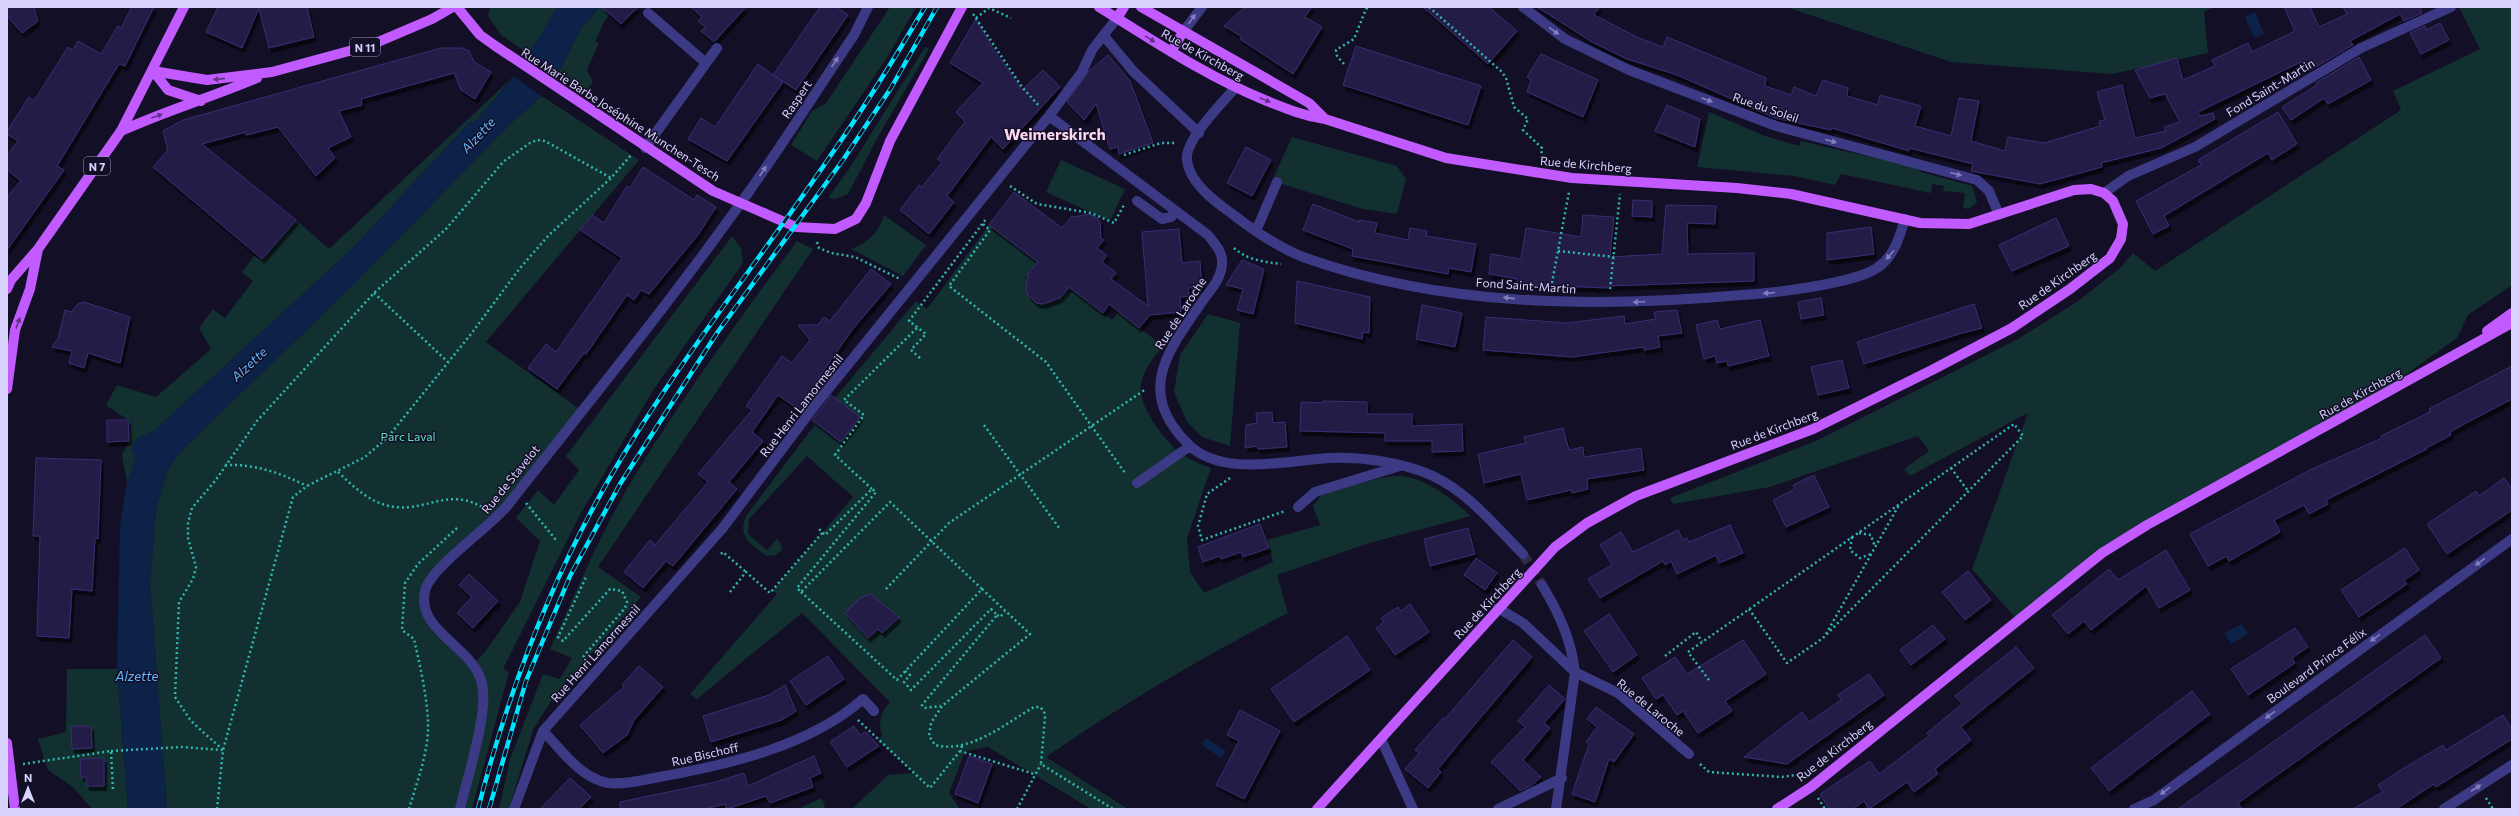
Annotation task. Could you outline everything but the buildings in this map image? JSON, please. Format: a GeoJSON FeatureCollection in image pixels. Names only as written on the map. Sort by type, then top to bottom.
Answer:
{"type":"FeatureCollection","features":[{"type":"Feature","properties":{"kind":"main road","name":"N 7"},"geometry":{"type":"LineString","coordinates":[[9,284],[38,249],[121,131],[154,71],[184,7]]}},
{"type":"Feature","properties":{"kind":"main road","name":"N 11"},"geometry":{"type":"LineString","coordinates":[[121,131],[146,120],[201,102],[272,72],[371,45],[432,19],[453,7]]}},
{"type":"Feature","properties":{"kind":"main road","name":"Rue Marie Barbe Joséphine Munchen-Tesch"},"geometry":{"type":"LineString","coordinates":[[457,7],[480,35],[642,146],[713,191],[796,227],[813,230],[835,229],[856,219],[866,203],[890,141],[962,7]]}},
{"type":"Feature","properties":{"kind":"main road"},"geometry":{"type":"LineString","coordinates":[[1099,7],[1117,18],[1124,7]]}},
{"type":"Feature","properties":{"kind":"main road","name":"Rue de Kirchberg"},"geometry":{"type":"LineString","coordinates":[[1141,7],[1309,103],[1325,119]]}},
{"type":"Feature","properties":{"kind":"main road","name":"Rue de Kirchberg"},"geometry":{"type":"LineString","coordinates":[[1117,18],[1171,52],[1235,88],[1306,117],[1325,119],[1446,158],[1572,178],[1737,188],[1791,194],[1920,223],[1960,225],[1999,215],[2074,190],[2092,189],[2104,192],[2114,201],[2123,224],[2121,239],[2110,258],[2070,289],[2012,328],[1814,429],[1636,496],[1587,523],[1556,547],[1498,608],[1317,809]]}},
{"type":"Feature","properties":{"kind":"main road"},"geometry":{"type":"LineString","coordinates":[[1171,52],[1183,32]]}},
{"type":"Feature","properties":{"kind":"main road","name":"N 11"},"geometry":{"type":"LineString","coordinates":[[154,71],[207,80],[272,72]]}},
{"type":"Feature","properties":{"kind":"main road"},"geometry":{"type":"LineString","coordinates":[[154,71],[168,90],[201,102]]}},
{"type":"Feature","properties":{"kind":"main road","name":"N 7"},"geometry":{"type":"LineString","coordinates":[[7,389],[15,330],[30,289],[38,249]]}},
{"type":"Feature","properties":{"kind":"main road","name":"Rue de Kirchberg"},"geometry":{"type":"LineString","coordinates":[[2448,359],[2512,313]]}},
{"type":"Feature","properties":{"kind":"main road","name":"Rue de Kirchberg"},"geometry":{"type":"LineString","coordinates":[[1777,809],[1811,787],[2102,553],[2147,525],[2512,323]]}},
{"type":"Feature","properties":{"kind":"main road"},"geometry":{"type":"LineString","coordinates":[[7,743],[15,809]]}},
{"type":"Feature","properties":{"kind":"street","name":"Raspert"},"geometry":{"type":"LineString","coordinates":[[741,203],[854,35],[868,7]]}},
{"type":"Feature","properties":{"kind":"street"},"geometry":{"type":"LineString","coordinates":[[1183,32],[1202,7]]}},
{"type":"Feature","properties":{"kind":"street","name":"Rue du Soleil"},"geometry":{"type":"LineString","coordinates":[[1523,7],[1566,39],[1615,63],[1755,118],[1776,126],[1977,180],[1990,191],[1999,215]]}},
{"type":"Feature","properties":{"kind":"street","name":"Fond Saint-Martin"},"geometry":{"type":"LineString","coordinates":[[2104,192],[2128,176],[2195,147],[2361,48],[2451,7]]}},
{"type":"Feature","properties":{"kind":"street"},"geometry":{"type":"LineString","coordinates":[[648,13],[706,63]]}},
{"type":"Feature","properties":{"kind":"street","name":"Rue Henri Lamormesnil"},"geometry":{"type":"LineString","coordinates":[[514,809],[543,731],[594,670],[632,632],[722,529],[816,404],[1049,116],[1082,72],[1092,50],[1117,18]]}},
{"type":"Feature","properties":{"kind":"street"},"geometry":{"type":"LineString","coordinates":[[1104,36],[1133,71],[1198,133]]}},
{"type":"Feature","properties":{"kind":"street"},"geometry":{"type":"LineString","coordinates":[[642,146],[717,48]]}},
{"type":"Feature","properties":{"kind":"street"},"geometry":{"type":"LineString","coordinates":[[1189,144],[1235,88]]}},
{"type":"Feature","properties":{"kind":"street","name":"Rue de Laroche"},"geometry":{"type":"LineString","coordinates":[[1049,116],[1208,235],[1218,247],[1223,261],[1219,278],[1171,348],[1164,363],[1160,380],[1161,404],[1172,427],[1190,446],[1216,460],[1249,465],[1285,464],[1330,458],[1363,459],[1402,466],[1432,476],[1463,494],[1523,554]]}},
{"type":"Feature","properties":{"kind":"street","name":"Fond Saint-Martin"},"geometry":{"type":"LineString","coordinates":[[1189,144],[1186,159],[1192,176],[1219,205],[1256,231],[1302,257],[1382,280],[1461,293],[1549,302],[1609,303],[1777,292],[1855,277],[1877,268],[1894,252],[1905,219]]}},
{"type":"Feature","properties":{"kind":"street"},"geometry":{"type":"LineString","coordinates":[[1256,231],[1277,182]]}},
{"type":"Feature","properties":{"kind":"street"},"geometry":{"type":"LineString","coordinates":[[1137,201],[1162,219],[1171,217],[1176,211]]}},
{"type":"Feature","properties":{"kind":"street","name":"Rue de Stavelot"},"geometry":{"type":"LineString","coordinates":[[460,809],[485,701],[483,688],[473,664],[461,649],[430,622],[424,606],[426,589],[434,575],[496,519],[741,203]]}},
{"type":"Feature","properties":{"kind":"street"},"geometry":{"type":"LineString","coordinates":[[1137,483],[1190,446]]}},
{"type":"Feature","properties":{"kind":"street"},"geometry":{"type":"LineString","coordinates":[[1298,507],[1315,492],[1402,466]]}},
{"type":"Feature","properties":{"kind":"street","name":"Boulevard Prince Félix"},"geometry":{"type":"LineString","coordinates":[[2134,809],[2154,800],[2512,539]]}},
{"type":"Feature","properties":{"kind":"street"},"geometry":{"type":"LineString","coordinates":[[1542,585],[1565,626],[1573,652],[1575,672],[1562,778],[1556,809]]}},
{"type":"Feature","properties":{"kind":"street","name":"Rue de Laroche"},"geometry":{"type":"LineString","coordinates":[[1498,608],[1523,623],[1575,672],[1618,693],[1689,754]]}},
{"type":"Feature","properties":{"kind":"street","name":"Rue Bischoff"},"geometry":{"type":"LineString","coordinates":[[543,731],[587,775],[608,783],[634,782],[708,769],[758,754],[808,734],[850,711],[863,699],[874,711]]}},
{"type":"Feature","properties":{"kind":"street"},"geometry":{"type":"LineString","coordinates":[[1381,739],[1413,809]]}},
{"type":"Feature","properties":{"kind":"street"},"geometry":{"type":"LineString","coordinates":[[2444,809],[2512,765]]}},
{"type":"Feature","properties":{"kind":"street"},"geometry":{"type":"LineString","coordinates":[[1498,809],[1562,778]]}},
{"type":"Feature","properties":{"kind":"path"},"geometry":{"type":"LineString","coordinates":[[1344,64],[1337,56],[1336,50],[1354,39],[1366,9],[1370,7]]}},
{"type":"Feature","properties":{"kind":"path"},"geometry":{"type":"LineString","coordinates":[[1429,7],[1506,78],[1514,106],[1528,119],[1523,130],[1542,148],[1539,173]]}},
{"type":"Feature","properties":{"kind":"path"},"geometry":{"type":"LineString","coordinates":[[976,18],[989,8],[1011,18]]}},
{"type":"Feature","properties":{"kind":"path"},"geometry":{"type":"LineString","coordinates":[[974,14],[1022,87],[1038,104]]}},
{"type":"Feature","properties":{"kind":"path"},"geometry":{"type":"LineString","coordinates":[[223,750],[191,721],[175,697],[179,602],[193,579],[196,567],[188,538],[188,523],[192,508],[216,481],[225,465],[258,421],[374,293],[446,229],[503,162],[536,140],[545,141],[611,178]]}},
{"type":"Feature","properties":{"kind":"path"},"geometry":{"type":"LineString","coordinates":[[1108,160],[1161,143],[1189,144]]}},
{"type":"Feature","properties":{"kind":"path"},"geometry":{"type":"LineString","coordinates":[[218,809],[223,750],[293,497],[307,486],[338,472],[365,457],[388,437],[520,268],[549,235],[611,178],[642,146]]}},
{"type":"Feature","properties":{"kind":"path"},"geometry":{"type":"LineString","coordinates":[[1549,302],[1572,178]]}},
{"type":"Feature","properties":{"kind":"path"},"geometry":{"type":"LineString","coordinates":[[1609,303],[1621,182]]}},
{"type":"Feature","properties":{"kind":"path"},"geometry":{"type":"LineString","coordinates":[[1006,192],[1011,186],[1037,204],[1091,213],[1114,223],[1129,197],[1137,201]]}},
{"type":"Feature","properties":{"kind":"path"},"geometry":{"type":"LineString","coordinates":[[920,358],[911,350],[926,334],[908,321],[987,218]]}},
{"type":"Feature","properties":{"kind":"path"},"geometry":{"type":"LineString","coordinates":[[983,224],[990,230],[949,286],[1046,362],[1090,427],[1125,473]]}},
{"type":"Feature","properties":{"kind":"path"},"geometry":{"type":"LineString","coordinates":[[1232,245],[1239,253],[1259,261],[1284,265],[1302,257]]}},
{"type":"Feature","properties":{"kind":"path"},"geometry":{"type":"LineString","coordinates":[[819,248],[831,253],[856,257],[900,279]]}},
{"type":"Feature","properties":{"kind":"path"},"geometry":{"type":"LineString","coordinates":[[1558,251],[1614,257]]}},
{"type":"Feature","properties":{"kind":"path"},"geometry":{"type":"LineString","coordinates":[[374,293],[448,362]]}},
{"type":"Feature","properties":{"kind":"path"},"geometry":{"type":"LineString","coordinates":[[918,328],[844,400],[864,415],[835,455],[876,492],[797,588],[897,680],[982,589]]}},
{"type":"Feature","properties":{"kind":"path"},"geometry":{"type":"LineString","coordinates":[[886,589],[949,523],[1160,380]]}},
{"type":"Feature","properties":{"kind":"path"},"geometry":{"type":"LineString","coordinates":[[1709,680],[1688,652],[1749,609],[1858,533],[1950,468],[2014,424],[2023,436],[1823,638],[1787,663],[1749,609]]}},
{"type":"Feature","properties":{"kind":"path"},"geometry":{"type":"LineString","coordinates":[[984,425],[1060,529]]}},
{"type":"Feature","properties":{"kind":"path"},"geometry":{"type":"LineString","coordinates":[[225,465],[245,464],[268,469],[307,486]]}},
{"type":"Feature","properties":{"kind":"path"},"geometry":{"type":"LineString","coordinates":[[1249,465],[1207,494],[1198,526],[1202,540],[1298,507]]}},
{"type":"Feature","properties":{"kind":"path"},"geometry":{"type":"LineString","coordinates":[[1950,468],[1968,491]]}},
{"type":"Feature","properties":{"kind":"path"},"geometry":{"type":"LineString","coordinates":[[338,472],[362,494],[374,501],[396,507],[447,498],[476,502],[496,519]]}},
{"type":"Feature","properties":{"kind":"path"},"geometry":{"type":"LineString","coordinates":[[816,527],[825,535],[872,489]]}},
{"type":"Feature","properties":{"kind":"path"},"geometry":{"type":"LineString","coordinates":[[801,592],[890,502],[1030,634],[942,706],[931,723],[929,736],[935,745],[948,748],[962,746],[1040,706],[1044,711],[1045,717],[1041,764],[1034,774],[1017,809]]}},
{"type":"Feature","properties":{"kind":"path"},"geometry":{"type":"LineString","coordinates":[[1823,638],[1900,503]]}},
{"type":"Feature","properties":{"kind":"path"},"geometry":{"type":"LineString","coordinates":[[531,509],[556,540]]}},
{"type":"Feature","properties":{"kind":"path"},"geometry":{"type":"LineString","coordinates":[[408,809],[424,758],[428,724],[425,691],[414,639],[402,630],[405,583],[418,564],[457,528]]}},
{"type":"Feature","properties":{"kind":"path"},"geometry":{"type":"LineString","coordinates":[[719,557],[723,552],[770,593],[822,533]]}},
{"type":"Feature","properties":{"kind":"path"},"geometry":{"type":"LineString","coordinates":[[1858,533],[1871,535],[1875,547]]}},
{"type":"Feature","properties":{"kind":"path"},"geometry":{"type":"LineString","coordinates":[[1852,537],[1850,550],[1854,555],[1860,558],[1872,554]]}},
{"type":"Feature","properties":{"kind":"path"},"geometry":{"type":"LineString","coordinates":[[730,592],[746,572]]}},
{"type":"Feature","properties":{"kind":"path"},"geometry":{"type":"LineString","coordinates":[[587,575],[558,637],[563,641],[610,589],[622,591],[627,602],[625,608],[583,657],[594,670]]}},
{"type":"Feature","properties":{"kind":"path"},"geometry":{"type":"LineString","coordinates":[[905,671],[910,675],[904,682],[911,690],[991,610],[1000,617],[1005,611]]}},
{"type":"Feature","properties":{"kind":"path"},"geometry":{"type":"LineString","coordinates":[[942,706],[924,708],[922,705],[997,615]]}},
{"type":"Feature","properties":{"kind":"path"},"geometry":{"type":"LineString","coordinates":[[1665,656],[1696,632],[1702,642]]}},
{"type":"Feature","properties":{"kind":"path"},"geometry":{"type":"LineString","coordinates":[[850,711],[930,788],[960,751],[962,746]]}},
{"type":"Feature","properties":{"kind":"path"},"geometry":{"type":"LineString","coordinates":[[41,761],[111,751],[182,747],[223,750]]}},
{"type":"Feature","properties":{"kind":"path"},"geometry":{"type":"LineString","coordinates":[[111,751],[114,790]]}},
{"type":"Feature","properties":{"kind":"path"},"geometry":{"type":"LineString","coordinates":[[960,751],[1034,774]]}},
{"type":"Feature","properties":{"kind":"path"},"geometry":{"type":"LineString","coordinates":[[1689,754],[1709,772],[1782,778],[1802,774]]}},
{"type":"Feature","properties":{"kind":"path"},"geometry":{"type":"LineString","coordinates":[[1041,764],[1113,809]]}},
{"type":"Feature","properties":{"kind":"path"},"geometry":{"type":"LineString","coordinates":[[1819,798],[1825,809]]}},
{"type":"Feature","properties":{"kind":"path"},"geometry":{"type":"LineString","coordinates":[[2488,800],[2493,809]]}},
{"type":"Feature","properties":{"kind":"green space"},"geometry":{"type":"Polygon","coordinates":[[[490,7],[558,7],[529,54],[501,35],[488,16],[490,7]]]}},
{"type":"Feature","properties":{"kind":"green space"},"geometry":{"type":"Polygon","coordinates":[[[600,7],[615,7],[604,22],[595,42],[599,43],[587,70],[593,82],[585,93],[558,74],[581,28],[600,7]]]}},
{"type":"Feature","properties":{"kind":"green space"},"geometry":{"type":"Polygon","coordinates":[[[890,7],[916,7],[888,56],[817,161],[791,145],[812,111],[826,103],[890,7]]]}},
{"type":"Feature","properties":{"kind":"green space"},"geometry":{"type":"Polygon","coordinates":[[[1786,7],[2215,7],[2204,12],[2208,53],[2112,74],[1951,62],[1786,7]]]}},
{"type":"Feature","properties":{"kind":"green space"},"geometry":{"type":"Polygon","coordinates":[[[2459,7],[2512,7],[2512,285],[2468,315],[2457,338],[2355,411],[2147,525],[2018,621],[1972,569],[2028,413],[1910,476],[1904,469],[1929,451],[1918,436],[1770,487],[1673,504],[1670,498],[1818,440],[2018,339],[2078,301],[2119,269],[2133,253],[2155,271],[2401,110],[2393,91],[2480,49],[2459,7]]]}},
{"type":"Feature","properties":{"kind":"green space"},"geometry":{"type":"Polygon","coordinates":[[[925,47],[929,49],[879,135],[848,194],[836,199],[828,198],[851,166],[925,47]]]}},
{"type":"Feature","properties":{"kind":"green space"},"geometry":{"type":"Polygon","coordinates":[[[514,76],[477,120],[469,123],[352,249],[154,431],[135,440],[136,457],[127,483],[122,455],[129,441],[128,420],[106,405],[117,385],[156,397],[211,349],[199,328],[213,309],[225,318],[253,281],[242,272],[254,256],[262,259],[296,220],[329,249],[514,76]]]}},
{"type":"Feature","properties":{"kind":"green space","name":"Parc Laval"},"geometry":{"type":"Polygon","coordinates":[[[542,96],[639,160],[486,342],[581,410],[518,491],[434,575],[424,606],[473,664],[484,653],[520,602],[540,541],[516,518],[538,490],[554,505],[579,470],[566,456],[732,236],[741,248],[743,263],[652,392],[581,513],[503,669],[509,672],[472,809],[167,809],[150,583],[156,508],[168,469],[183,449],[353,285],[509,125],[542,96]]]}},
{"type":"Feature","properties":{"kind":"green space"},"geometry":{"type":"Polygon","coordinates":[[[1709,112],[1765,136],[1799,146],[1801,141],[1918,168],[1921,172],[1972,186],[1977,202],[1969,209],[1963,208],[1965,193],[1943,191],[1944,186],[1932,184],[1931,193],[1841,174],[1835,185],[1794,176],[1697,167],[1709,112]]]}},
{"type":"Feature","properties":{"kind":"green space"},"geometry":{"type":"Polygon","coordinates":[[[1292,137],[1397,166],[1406,179],[1397,214],[1363,209],[1272,181],[1292,137]]]}},
{"type":"Feature","properties":{"kind":"green space"},"geometry":{"type":"Polygon","coordinates":[[[1061,160],[1125,189],[1110,221],[1046,192],[1061,160]]]}},
{"type":"Feature","properties":{"kind":"green space"},"geometry":{"type":"Polygon","coordinates":[[[884,215],[926,245],[903,276],[851,249],[868,240],[876,232],[884,215]]]}},
{"type":"Feature","properties":{"kind":"green space"},"geometry":{"type":"Polygon","coordinates":[[[989,225],[1041,263],[1030,277],[1027,275],[1025,278],[1028,280],[1026,291],[1033,301],[1043,304],[1053,299],[1057,302],[1059,299],[1056,296],[1068,280],[1082,297],[1112,320],[1119,312],[1163,346],[1144,373],[1141,383],[1141,392],[1147,411],[1167,440],[1180,453],[1195,462],[1211,468],[1187,538],[1190,572],[1204,593],[1273,562],[1267,540],[1320,525],[1313,506],[1321,495],[1362,483],[1394,476],[1412,478],[1440,491],[1471,516],[1366,544],[1277,575],[1288,613],[1164,681],[1104,718],[1046,757],[1128,809],[1091,809],[988,747],[965,751],[949,793],[960,809],[852,809],[888,775],[914,773],[878,740],[882,736],[880,722],[882,714],[890,702],[802,613],[697,699],[690,694],[777,594],[773,590],[853,497],[807,456],[749,519],[748,534],[767,550],[777,539],[781,544],[782,550],[776,555],[766,556],[751,543],[744,535],[743,530],[746,516],[835,398],[916,301],[927,309],[989,225]]]}},
{"type":"Feature","properties":{"kind":"green space"},"geometry":{"type":"Polygon","coordinates":[[[797,241],[813,249],[598,567],[641,597],[554,696],[533,730],[509,809],[499,809],[510,759],[543,674],[560,679],[572,658],[550,649],[592,556],[615,511],[640,467],[677,409],[736,324],[797,241]]]}},
{"type":"Feature","properties":{"kind":"green space"},"geometry":{"type":"Polygon","coordinates":[[[1208,314],[1240,323],[1230,446],[1202,437],[1187,422],[1174,392],[1180,355],[1208,314]]]}},
{"type":"Feature","properties":{"kind":"green space"},"geometry":{"type":"Polygon","coordinates":[[[67,669],[117,669],[128,809],[92,809],[74,788],[48,770],[38,739],[66,732],[67,669]]]}},
{"type":"Feature","properties":{"kind":"green space"},"geometry":{"type":"Polygon","coordinates":[[[821,798],[825,804],[824,809],[798,809],[821,798]]]}},
{"type":"Feature","properties":{"kind":"water","name":"Alzette"},"geometry":{"type":"Polygon","coordinates":[[[558,7],[600,7],[581,28],[558,74],[542,96],[509,125],[353,285],[183,449],[168,469],[156,508],[150,583],[167,809],[128,809],[117,669],[120,526],[127,483],[136,457],[131,451],[135,440],[154,431],[352,249],[469,123],[477,120],[514,76],[558,7]]]}},
{"type":"Feature","properties":{"kind":"water"},"geometry":{"type":"Polygon","coordinates":[[[2255,12],[2264,34],[2254,38],[2245,17],[2255,12]]]}},
{"type":"Feature","properties":{"kind":"water"},"geometry":{"type":"Polygon","coordinates":[[[2242,624],[2248,634],[2231,644],[2224,633],[2242,624]]]}},
{"type":"Feature","properties":{"kind":"water"},"geometry":{"type":"Polygon","coordinates":[[[1206,738],[1226,751],[1221,758],[1202,745],[1206,738]]]}},
{"type":"Feature","properties":{"kind":"pier"},"geometry":{"type":"Polygon","coordinates":[[[527,53],[560,75],[544,98],[512,75],[527,53]]]}},
{"type":"Feature","properties":{"kind":"tunnel"},"geometry":{"type":"LineString","coordinates":[[1523,554],[1542,585]]}},
{"type":"Feature","properties":{"kind":"railway"},"geometry":{"type":"LineString","coordinates":[[478,809],[503,722],[533,637],[570,554],[612,474],[664,391],[845,134],[925,7]]}},
{"type":"Feature","properties":{"kind":"railway"},"geometry":{"type":"LineString","coordinates":[[489,809],[526,681],[570,576],[620,484],[717,333],[843,160],[891,88],[937,7]]}},
{"type":"Feature","properties":{"kind":"district","name":"Weimerskirch"},"geometry":{"type":"Point","coordinates":[1055,133]}}]}
